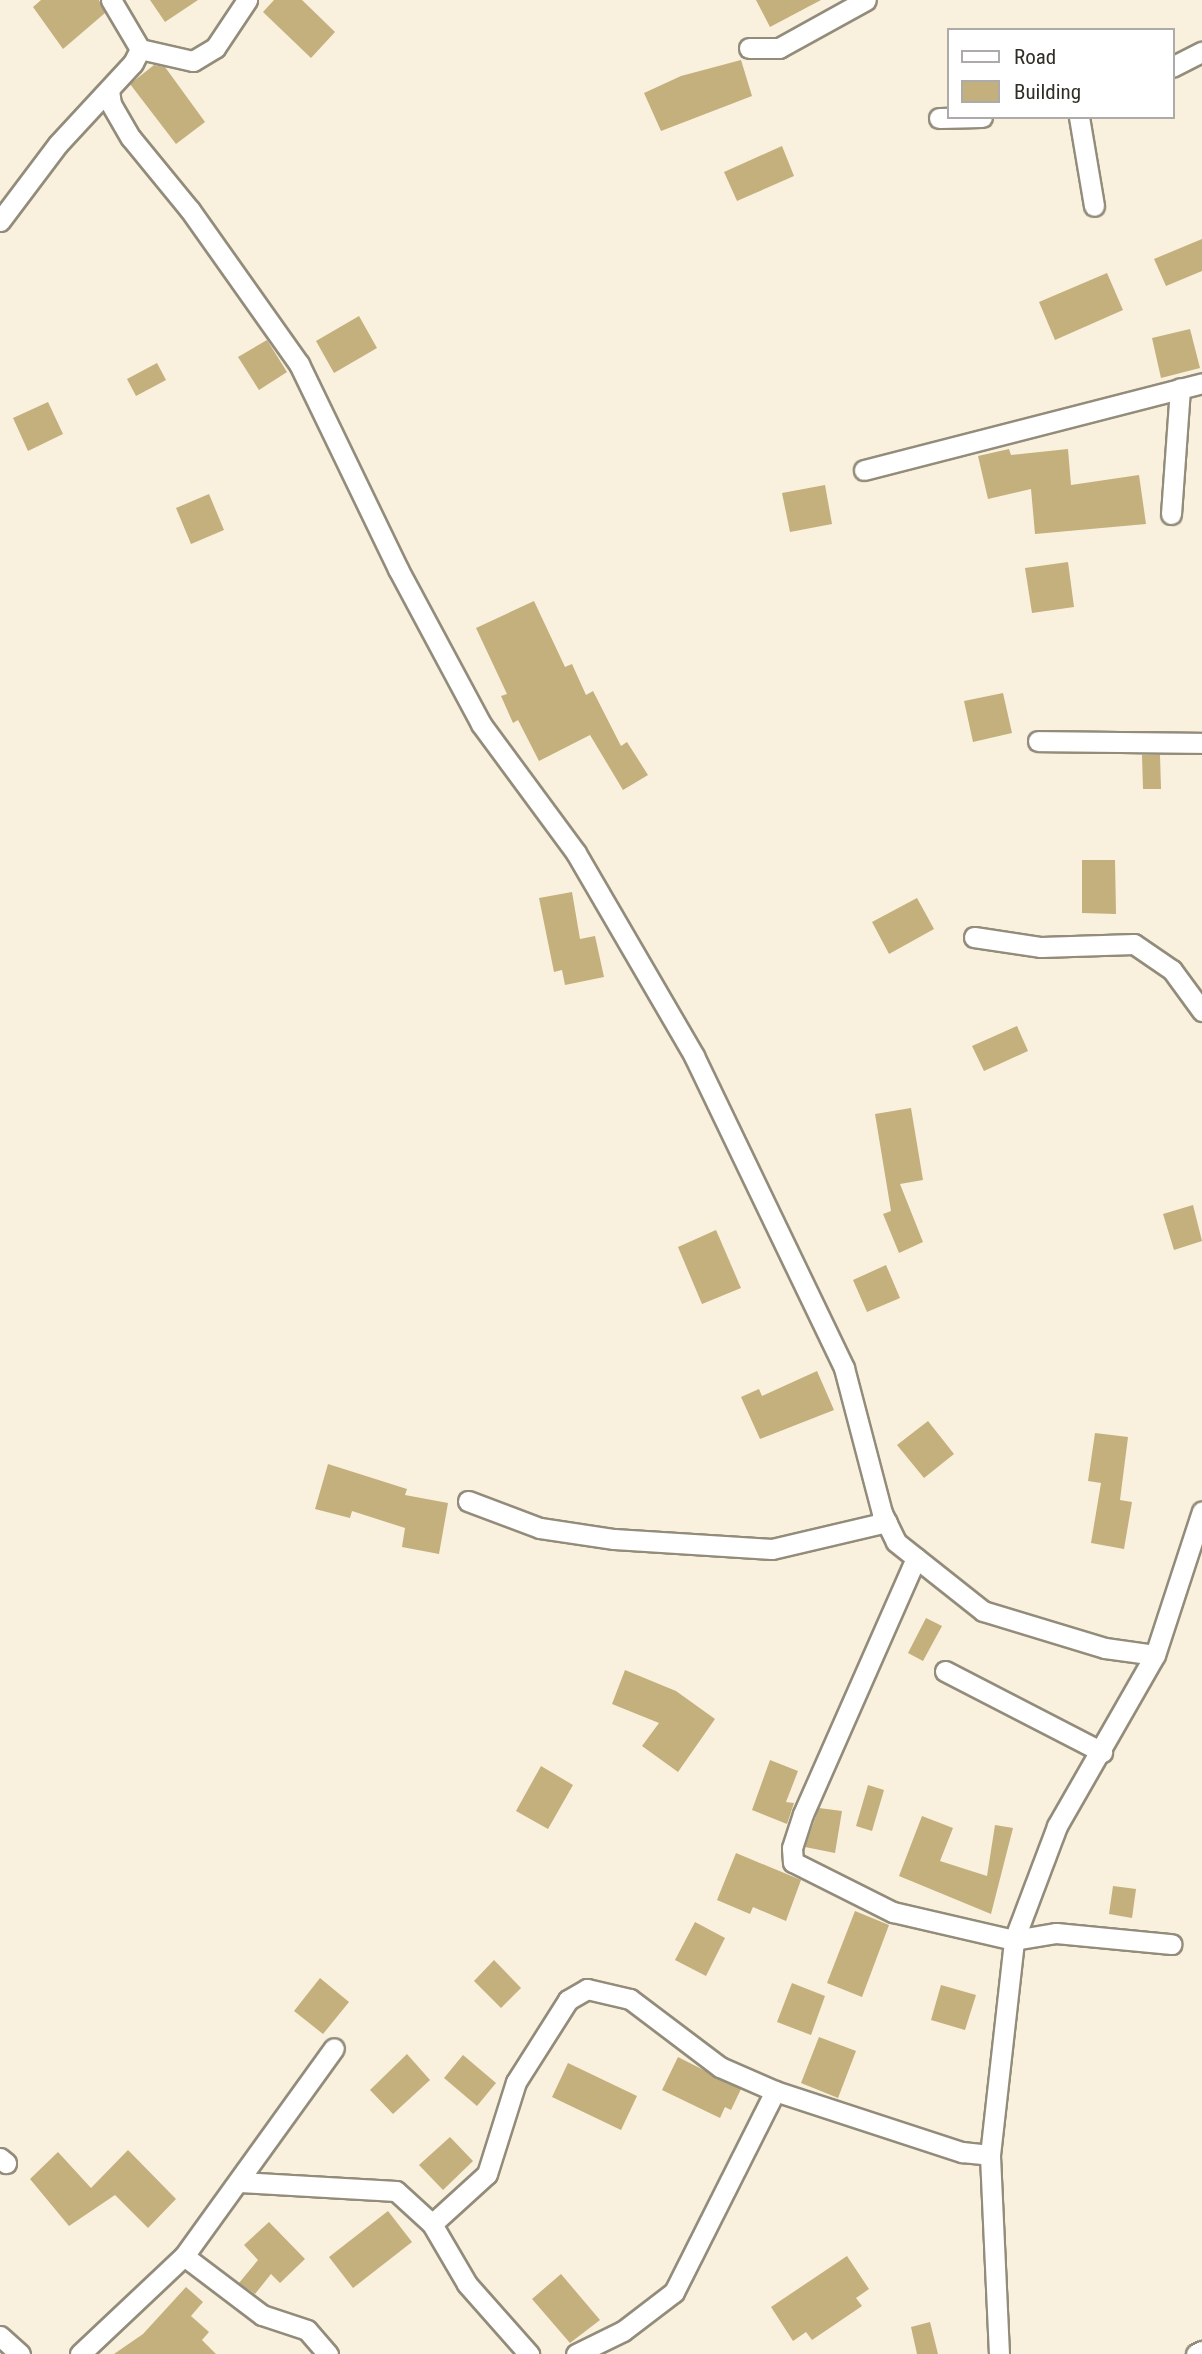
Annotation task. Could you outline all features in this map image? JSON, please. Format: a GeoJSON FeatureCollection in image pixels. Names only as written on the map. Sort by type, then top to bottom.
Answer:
{"type":"FeatureCollection","features":[{"type":"Feature","properties":{"kind":"street"},"geometry":{"type":"LineString","coordinates":[[111,0],[140,49],[193,61],[215,48],[247,0]]}},
{"type":"Feature","properties":{"kind":"street"},"geometry":{"type":"LineString","coordinates":[[749,48],[779,48],[866,0]]}},
{"type":"Feature","properties":{"kind":"street"},"geometry":{"type":"LineString","coordinates":[[0,221],[58,144],[109,90],[140,49]]}},
{"type":"Feature","properties":{"kind":"street"},"geometry":{"type":"LineString","coordinates":[[1174,66],[1202,52]]}},
{"type":"Feature","properties":{"kind":"street"},"geometry":{"type":"LineString","coordinates":[[109,90],[111,104],[131,138],[198,221],[299,364],[398,569],[481,724],[576,853],[694,1056],[844,1368],[887,1522],[896,1542],[983,1611],[1105,1648],[1155,1655]]}},
{"type":"Feature","properties":{"kind":"street"},"geometry":{"type":"LineString","coordinates":[[939,118],[946,118]]}},
{"type":"Feature","properties":{"kind":"street"},"geometry":{"type":"LineString","coordinates":[[1079,119],[1094,206]]}},
{"type":"Feature","properties":{"kind":"street"},"geometry":{"type":"LineString","coordinates":[[864,470],[1202,383]]}},
{"type":"Feature","properties":{"kind":"street"},"geometry":{"type":"LineString","coordinates":[[1171,514],[1180,388]]}},
{"type":"Feature","properties":{"kind":"street"},"geometry":{"type":"LineString","coordinates":[[1038,741],[1202,743]]}},
{"type":"Feature","properties":{"kind":"street"},"geometry":{"type":"LineString","coordinates":[[974,937],[1041,947],[1134,944],[1172,970],[1202,1011]]}},
{"type":"Feature","properties":{"kind":"street"},"geometry":{"type":"LineString","coordinates":[[468,1501],[540,1528],[614,1539],[772,1549],[887,1522]]}},
{"type":"Feature","properties":{"kind":"street"},"geometry":{"type":"LineString","coordinates":[[999,2354],[990,2155],[1014,1940],[1057,1826],[1102,1752],[1155,1655],[1202,1511]]}},
{"type":"Feature","properties":{"kind":"street"},"geometry":{"type":"LineString","coordinates":[[916,1558],[803,1814],[791,1856],[797,1866],[893,1912],[1014,1940],[1056,1933],[1171,1944]]}},
{"type":"Feature","properties":{"kind":"street"},"geometry":{"type":"LineString","coordinates":[[944,1671],[1102,1752]]}},
{"type":"Feature","properties":{"kind":"street"},"geometry":{"type":"LineString","coordinates":[[432,2224],[487,2175],[516,2082],[568,2000],[587,1989],[629,1999],[720,2067],[775,2091],[962,2152],[990,2155]]}},
{"type":"Feature","properties":{"kind":"street"},"geometry":{"type":"LineString","coordinates":[[80,2354],[184,2256],[240,2182],[334,2048]]}},
{"type":"Feature","properties":{"kind":"street"},"geometry":{"type":"LineString","coordinates":[[576,2354],[623,2331],[674,2292],[775,2091]]}},
{"type":"Feature","properties":{"kind":"street"},"geometry":{"type":"LineString","coordinates":[[240,2182],[396,2191],[432,2224],[467,2284],[529,2354]]}},
{"type":"Feature","properties":{"kind":"street"},"geometry":{"type":"LineString","coordinates":[[184,2256],[262,2315],[307,2330],[328,2354]]}},
{"type":"Feature","properties":{"kind":"street"},"geometry":{"type":"LineString","coordinates":[[0,2336],[20,2354]]}},
{"type":"Feature","properties":{"kind":"street"},"geometry":{"type":"LineString","coordinates":[[1196,2354],[1202,2351]]}},
{"type":"Feature","properties":{"kind":"building"},"geometry":{"type":"Polygon","coordinates":[[[41,0],[99,0],[105,13],[63,49],[33,7],[41,0]]]}},
{"type":"Feature","properties":{"kind":"building"},"geometry":{"type":"Polygon","coordinates":[[[150,0],[198,0],[165,22],[150,0]]]}},
{"type":"Feature","properties":{"kind":"building"},"geometry":{"type":"Polygon","coordinates":[[[274,0],[302,0],[335,32],[311,58],[263,12],[274,0]]]}},
{"type":"Feature","properties":{"kind":"building"},"geometry":{"type":"Polygon","coordinates":[[[756,0],[821,0],[770,27],[756,0]]]}},
{"type":"Feature","properties":{"kind":"building"},"geometry":{"type":"Polygon","coordinates":[[[741,60],[752,96],[661,131],[644,93],[681,76],[741,60]]]}},
{"type":"Feature","properties":{"kind":"building"},"geometry":{"type":"Polygon","coordinates":[[[154,65],[165,67],[205,122],[176,144],[130,84],[154,65]]]}},
{"type":"Feature","properties":{"kind":"building"},"geometry":{"type":"Polygon","coordinates":[[[782,146],[794,176],[737,201],[724,172],[782,146]]]}},
{"type":"Feature","properties":{"kind":"building"},"geometry":{"type":"Polygon","coordinates":[[[1202,239],[1202,271],[1166,286],[1154,259],[1202,239]]]}},
{"type":"Feature","properties":{"kind":"building"},"geometry":{"type":"Polygon","coordinates":[[[1107,273],[1123,310],[1055,340],[1039,302],[1107,273]]]}},
{"type":"Feature","properties":{"kind":"building"},"geometry":{"type":"Polygon","coordinates":[[[359,316],[377,348],[334,373],[316,341],[359,316]]]}},
{"type":"Feature","properties":{"kind":"building"},"geometry":{"type":"Polygon","coordinates":[[[1190,329],[1200,368],[1161,378],[1152,338],[1190,329]]]}},
{"type":"Feature","properties":{"kind":"building"},"geometry":{"type":"Polygon","coordinates":[[[267,340],[287,372],[259,390],[238,357],[267,340]]]}},
{"type":"Feature","properties":{"kind":"building"},"geometry":{"type":"Polygon","coordinates":[[[157,363],[166,380],[136,396],[127,379],[157,363]]]}},
{"type":"Feature","properties":{"kind":"building"},"geometry":{"type":"Polygon","coordinates":[[[48,402],[63,434],[28,451],[13,418],[48,402]]]}},
{"type":"Feature","properties":{"kind":"building"},"geometry":{"type":"Polygon","coordinates":[[[1009,449],[1011,455],[1068,449],[1071,485],[1139,475],[1146,524],[1035,534],[1031,489],[988,499],[978,456],[1009,449]]]}},
{"type":"Feature","properties":{"kind":"building"},"geometry":{"type":"Polygon","coordinates":[[[825,485],[832,524],[790,532],[782,493],[825,485]]]}},
{"type":"Feature","properties":{"kind":"building"},"geometry":{"type":"Polygon","coordinates":[[[209,494],[224,530],[191,544],[176,508],[209,494]]]}},
{"type":"Feature","properties":{"kind":"building"},"geometry":{"type":"Polygon","coordinates":[[[1068,562],[1074,607],[1032,613],[1025,568],[1068,562]]]}},
{"type":"Feature","properties":{"kind":"building"},"geometry":{"type":"Polygon","coordinates":[[[534,601],[565,667],[572,664],[586,695],[593,691],[621,746],[627,742],[648,775],[623,790],[590,735],[539,761],[518,720],[513,723],[501,696],[507,694],[476,628],[534,601]]]}},
{"type":"Feature","properties":{"kind":"building"},"geometry":{"type":"Polygon","coordinates":[[[1003,693],[1012,733],[973,742],[964,701],[1003,693]]]}},
{"type":"Feature","properties":{"kind":"building"},"geometry":{"type":"Polygon","coordinates":[[[1142,755],[1160,755],[1161,789],[1143,789],[1142,755]]]}},
{"type":"Feature","properties":{"kind":"building"},"geometry":{"type":"Polygon","coordinates":[[[1082,860],[1115,860],[1116,914],[1082,913],[1082,860]]]}},
{"type":"Feature","properties":{"kind":"building"},"geometry":{"type":"Polygon","coordinates":[[[572,892],[580,939],[595,936],[604,977],[565,985],[562,970],[554,972],[539,898],[572,892]]]}},
{"type":"Feature","properties":{"kind":"building"},"geometry":{"type":"Polygon","coordinates":[[[917,898],[934,929],[889,954],[872,922],[917,898]]]}},
{"type":"Feature","properties":{"kind":"building"},"geometry":{"type":"Polygon","coordinates":[[[1017,1026],[1028,1051],[984,1071],[972,1046],[1017,1026]]]}},
{"type":"Feature","properties":{"kind":"building"},"geometry":{"type":"Polygon","coordinates":[[[911,1108],[923,1180],[900,1184],[923,1242],[899,1253],[883,1214],[891,1211],[875,1114],[911,1108]]]}},
{"type":"Feature","properties":{"kind":"building"},"geometry":{"type":"Polygon","coordinates":[[[1193,1205],[1202,1241],[1174,1250],[1163,1214],[1193,1205]]]}},
{"type":"Feature","properties":{"kind":"building"},"geometry":{"type":"Polygon","coordinates":[[[716,1230],[741,1288],[702,1304],[678,1247],[716,1230]]]}},
{"type":"Feature","properties":{"kind":"building"},"geometry":{"type":"Polygon","coordinates":[[[886,1265],[900,1298],[867,1312],[853,1280],[886,1265]]]}},
{"type":"Feature","properties":{"kind":"building"},"geometry":{"type":"Polygon","coordinates":[[[817,1371],[834,1410],[760,1439],[741,1397],[759,1389],[762,1396],[817,1371]]]}},
{"type":"Feature","properties":{"kind":"building"},"geometry":{"type":"Polygon","coordinates":[[[928,1421],[954,1454],[924,1478],[897,1445],[928,1421]]]}},
{"type":"Feature","properties":{"kind":"building"},"geometry":{"type":"Polygon","coordinates":[[[1095,1433],[1128,1437],[1120,1500],[1132,1502],[1124,1549],[1091,1543],[1101,1483],[1088,1481],[1095,1433]]]}},
{"type":"Feature","properties":{"kind":"building"},"geometry":{"type":"Polygon","coordinates":[[[328,1464],[407,1489],[405,1495],[448,1503],[439,1554],[402,1547],[405,1528],[352,1511],[350,1518],[315,1509],[328,1464]]]}},
{"type":"Feature","properties":{"kind":"building"},"geometry":{"type":"Polygon","coordinates":[[[926,1618],[942,1626],[923,1661],[908,1653],[926,1618]]]}},
{"type":"Feature","properties":{"kind":"building"},"geometry":{"type":"Polygon","coordinates":[[[625,1670],[676,1691],[715,1719],[678,1772],[642,1746],[659,1723],[612,1704],[625,1670]]]}},
{"type":"Feature","properties":{"kind":"building"},"geometry":{"type":"Polygon","coordinates":[[[770,1760],[798,1771],[786,1802],[794,1803],[787,1824],[752,1810],[770,1760]]]}},
{"type":"Feature","properties":{"kind":"building"},"geometry":{"type":"Polygon","coordinates":[[[541,1766],[573,1785],[548,1829],[516,1811],[541,1766]]]}},
{"type":"Feature","properties":{"kind":"building"},"geometry":{"type":"Polygon","coordinates":[[[868,1785],[884,1790],[872,1831],[856,1826],[868,1785]]]}},
{"type":"Feature","properties":{"kind":"building"},"geometry":{"type":"Polygon","coordinates":[[[819,1808],[842,1811],[835,1853],[805,1847],[819,1808]]]}},
{"type":"Feature","properties":{"kind":"building"},"geometry":{"type":"Polygon","coordinates":[[[922,1816],[953,1828],[940,1861],[987,1876],[995,1825],[1013,1828],[991,1914],[899,1876],[922,1816]]]}},
{"type":"Feature","properties":{"kind":"building"},"geometry":{"type":"Polygon","coordinates":[[[736,1853],[801,1880],[786,1921],[753,1907],[750,1914],[717,1900],[736,1853]]]}},
{"type":"Feature","properties":{"kind":"building"},"geometry":{"type":"Polygon","coordinates":[[[1113,1886],[1136,1889],[1132,1918],[1109,1914],[1113,1886]]]}},
{"type":"Feature","properties":{"kind":"building"},"geometry":{"type":"Polygon","coordinates":[[[855,1911],[889,1925],[862,1997],[827,1983],[855,1911]]]}},
{"type":"Feature","properties":{"kind":"building"},"geometry":{"type":"Polygon","coordinates":[[[695,1922],[725,1938],[706,1976],[675,1960],[695,1922]]]}},
{"type":"Feature","properties":{"kind":"building"},"geometry":{"type":"Polygon","coordinates":[[[494,1960],[521,1988],[501,2008],[474,1981],[494,1960]]]}},
{"type":"Feature","properties":{"kind":"building"},"geometry":{"type":"Polygon","coordinates":[[[320,1978],[349,2002],[323,2034],[294,2011],[320,1978]]]}},
{"type":"Feature","properties":{"kind":"building"},"geometry":{"type":"Polygon","coordinates":[[[792,1983],[825,1996],[811,2035],[777,2022],[792,1983]]]}},
{"type":"Feature","properties":{"kind":"building"},"geometry":{"type":"Polygon","coordinates":[[[941,1985],[976,1995],[965,2030],[931,2020],[941,1985]]]}},
{"type":"Feature","properties":{"kind":"building"},"geometry":{"type":"Polygon","coordinates":[[[819,2037],[856,2051],[838,2098],[801,2083],[819,2037]]]}},
{"type":"Feature","properties":{"kind":"building"},"geometry":{"type":"Polygon","coordinates":[[[407,2054],[430,2080],[393,2114],[370,2090],[407,2054]]]}},
{"type":"Feature","properties":{"kind":"building"},"geometry":{"type":"Polygon","coordinates":[[[463,2055],[496,2083],[477,2106],[444,2078],[463,2055]]]}},
{"type":"Feature","properties":{"kind":"building"},"geometry":{"type":"Polygon","coordinates":[[[678,2057],[741,2089],[731,2110],[725,2107],[720,2118],[662,2090],[678,2057]]]}},
{"type":"Feature","properties":{"kind":"building"},"geometry":{"type":"Polygon","coordinates":[[[568,2063],[637,2096],[621,2130],[552,2097],[568,2063]]]}},
{"type":"Feature","properties":{"kind":"building"},"geometry":{"type":"Polygon","coordinates":[[[450,2137],[473,2161],[443,2190],[419,2165],[450,2137]]]}},
{"type":"Feature","properties":{"kind":"building"},"geometry":{"type":"Polygon","coordinates":[[[128,2150],[176,2199],[148,2228],[115,2195],[69,2226],[30,2179],[58,2152],[91,2188],[128,2150]]]}},
{"type":"Feature","properties":{"kind":"building"},"geometry":{"type":"Polygon","coordinates":[[[388,2211],[412,2242],[353,2288],[329,2257],[388,2211]]]}},
{"type":"Feature","properties":{"kind":"building"},"geometry":{"type":"Polygon","coordinates":[[[269,2222],[305,2259],[280,2283],[271,2274],[255,2294],[239,2283],[258,2260],[244,2245],[269,2222]]]}},
{"type":"Feature","properties":{"kind":"building"},"geometry":{"type":"Polygon","coordinates":[[[847,2256],[869,2289],[856,2298],[862,2306],[812,2340],[806,2332],[793,2341],[771,2307],[847,2256]]]}},
{"type":"Feature","properties":{"kind":"building"},"geometry":{"type":"Polygon","coordinates":[[[561,2274],[600,2320],[570,2343],[532,2299],[561,2274]]]}},
{"type":"Feature","properties":{"kind":"building"},"geometry":{"type":"Polygon","coordinates":[[[186,2287],[203,2302],[191,2316],[209,2332],[202,2340],[216,2354],[114,2354],[143,2334],[186,2287]]]}},
{"type":"Feature","properties":{"kind":"building"},"geometry":{"type":"Polygon","coordinates":[[[930,2322],[938,2354],[917,2354],[911,2327],[930,2322]]]}}]}
